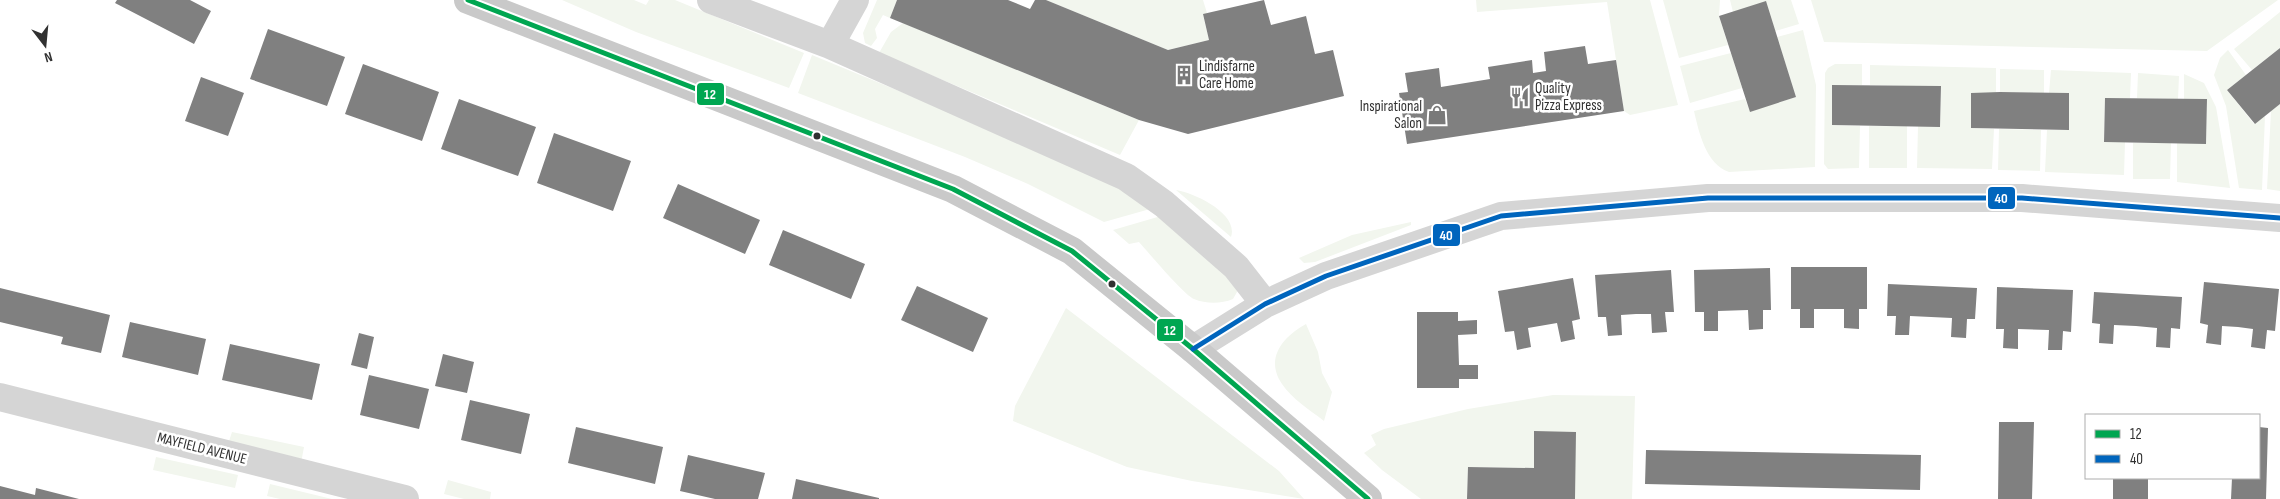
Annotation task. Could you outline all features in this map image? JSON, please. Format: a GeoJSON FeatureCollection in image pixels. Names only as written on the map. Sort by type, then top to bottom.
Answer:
{"type":"FeatureCollection","features":[{"type":"Feature","properties":{"kind":"main road"},"geometry":{"type":"LineString","coordinates":[[468,0],[953,189],[1072,251],[1193,349],[1354,494]]}},
{"type":"Feature","properties":{"kind":"street"},"geometry":{"type":"LineString","coordinates":[[711,0],[830,45],[1126,176],[1164,204],[1236,267],[1265,304]]}},
{"type":"Feature","properties":{"kind":"street"},"geometry":{"type":"LineString","coordinates":[[830,45],[855,0]]}},
{"type":"Feature","properties":{"kind":"street"},"geometry":{"type":"LineString","coordinates":[[1193,349],[1265,304],[1326,276],[1501,216],[1708,198],[2022,198],[2280,218]]}},
{"type":"Feature","properties":{"kind":"street","name":"MAYFIELD AVENUE"},"geometry":{"type":"LineString","coordinates":[[0,397],[404,499]]}},
{"type":"Feature","properties":{"kind":"shaded area"},"geometry":{"type":"Polygon","coordinates":[[[562,0],[634,0],[646,5],[649,0],[675,0],[804,53],[789,88],[636,32],[562,0]]]}},
{"type":"Feature","properties":{"kind":"shaded area"},"geometry":{"type":"Polygon","coordinates":[[[877,0],[897,0],[890,18],[883,15],[875,29],[877,38],[871,46],[865,43],[863,33],[877,0]]]}},
{"type":"Feature","properties":{"kind":"shaded area"},"geometry":{"type":"Polygon","coordinates":[[[1046,0],[1203,0],[1207,13],[1203,15],[1209,40],[1168,50],[1046,0]]]}},
{"type":"Feature","properties":{"kind":"shaded area"},"geometry":{"type":"Polygon","coordinates":[[[1476,0],[1650,0],[1678,105],[1630,115],[1624,111],[1607,2],[1477,12],[1476,0]]]}},
{"type":"Feature","properties":{"kind":"shaded area"},"geometry":{"type":"Polygon","coordinates":[[[1663,0],[1720,0],[1719,16],[1728,45],[1679,58],[1663,0]]]}},
{"type":"Feature","properties":{"kind":"shaded area"},"geometry":{"type":"Polygon","coordinates":[[[1730,0],[1791,0],[1799,24],[1775,31],[1733,12],[1730,0]]]}},
{"type":"Feature","properties":{"kind":"shaded area"},"geometry":{"type":"Polygon","coordinates":[[[1811,0],[2278,0],[2207,51],[1824,42],[1811,0]]]}},
{"type":"Feature","properties":{"kind":"shaded area"},"geometry":{"type":"Polygon","coordinates":[[[2280,12],[2280,48],[2252,70],[2234,49],[2280,12]]]}},
{"type":"Feature","properties":{"kind":"shaded area"},"geometry":{"type":"Polygon","coordinates":[[[903,23],[1139,120],[1120,155],[879,53],[891,32],[903,23]]]}},
{"type":"Feature","properties":{"kind":"shaded area"},"geometry":{"type":"Polygon","coordinates":[[[1803,30],[1816,85],[1815,167],[1729,172],[1721,168],[1709,155],[1705,147],[1694,111],[1745,99],[1750,111],[1796,97],[1777,37],[1803,30]]]}},
{"type":"Feature","properties":{"kind":"shaded area"},"geometry":{"type":"Polygon","coordinates":[[[2228,50],[2246,75],[2227,90],[2254,124],[2265,116],[2262,190],[2239,188],[2226,106],[2214,75],[2220,58],[2228,50]]]}},
{"type":"Feature","properties":{"kind":"shaded area"},"geometry":{"type":"Polygon","coordinates":[[[1731,53],[1742,88],[1690,103],[1680,66],[1731,53]]]}},
{"type":"Feature","properties":{"kind":"shaded area"},"geometry":{"type":"Polygon","coordinates":[[[812,55],[1037,148],[1124,190],[1150,209],[1104,222],[1028,184],[965,157],[798,93],[812,55]]]}},
{"type":"Feature","properties":{"kind":"shaded area"},"geometry":{"type":"Polygon","coordinates":[[[1835,64],[1862,64],[1862,85],[1832,85],[1832,125],[1860,126],[1859,168],[1828,169],[1824,164],[1825,73],[1828,68],[1835,64]]]}},
{"type":"Feature","properties":{"kind":"shaded area"},"geometry":{"type":"Polygon","coordinates":[[[1870,65],[1996,68],[1996,93],[1971,94],[1971,128],[1994,129],[1992,169],[1917,168],[1918,126],[1940,126],[1941,87],[1870,85],[1870,65]]]}},
{"type":"Feature","properties":{"kind":"shaded area"},"geometry":{"type":"Polygon","coordinates":[[[2000,69],[2044,70],[2044,93],[2000,92],[2000,69]]]}},
{"type":"Feature","properties":{"kind":"shaded area"},"geometry":{"type":"Polygon","coordinates":[[[2051,70],[2131,73],[2130,98],[2105,98],[2104,142],[2125,142],[2124,175],[2045,172],[2047,130],[2069,130],[2069,93],[2049,93],[2051,70]]]}},
{"type":"Feature","properties":{"kind":"shaded area"},"geometry":{"type":"Polygon","coordinates":[[[2138,73],[2179,76],[2178,99],[2137,98],[2138,73]]]}},
{"type":"Feature","properties":{"kind":"shaded area"},"geometry":{"type":"Polygon","coordinates":[[[2184,74],[2204,83],[2216,107],[2230,188],[2177,182],[2177,143],[2206,143],[2207,99],[2184,99],[2184,74]]]}},
{"type":"Feature","properties":{"kind":"shaded area"},"geometry":{"type":"Polygon","coordinates":[[[2280,104],[2280,191],[2267,189],[2271,111],[2280,104]]]}},
{"type":"Feature","properties":{"kind":"shaded area"},"geometry":{"type":"Polygon","coordinates":[[[1869,126],[1907,126],[1907,168],[1869,168],[1869,126]]]}},
{"type":"Feature","properties":{"kind":"shaded area"},"geometry":{"type":"Polygon","coordinates":[[[1999,129],[2041,130],[2040,171],[1998,170],[1999,129]]]}},
{"type":"Feature","properties":{"kind":"shaded area"},"geometry":{"type":"Polygon","coordinates":[[[2133,143],[2171,143],[2170,179],[2133,179],[2133,143]]]}},
{"type":"Feature","properties":{"kind":"shaded area"},"geometry":{"type":"Polygon","coordinates":[[[1176,190],[1194,195],[1214,206],[1228,220],[1232,228],[1231,237],[1176,190]]]}},
{"type":"Feature","properties":{"kind":"shaded area"},"geometry":{"type":"Polygon","coordinates":[[[1161,216],[1236,283],[1237,292],[1233,299],[1213,303],[1194,299],[1175,282],[1139,242],[1129,244],[1113,230],[1161,216]]]}},
{"type":"Feature","properties":{"kind":"shaded area"},"geometry":{"type":"Polygon","coordinates":[[[1411,222],[1411,225],[1315,262],[1304,263],[1299,258],[1352,235],[1411,222]]]}},
{"type":"Feature","properties":{"kind":"shaded area"},"geometry":{"type":"Polygon","coordinates":[[[1066,308],[1279,471],[1304,499],[1192,481],[1127,467],[1013,421],[1015,406],[1066,308]]]}},
{"type":"Feature","properties":{"kind":"shaded area"},"geometry":{"type":"Polygon","coordinates":[[[1306,324],[1318,352],[1322,373],[1332,392],[1324,421],[1291,395],[1282,384],[1275,365],[1279,349],[1284,341],[1306,324]]]}},
{"type":"Feature","properties":{"kind":"shaded area"},"geometry":{"type":"Polygon","coordinates":[[[1553,395],[1635,396],[1632,499],[1575,499],[1534,431],[1534,468],[1468,467],[1467,499],[1421,499],[1382,470],[1364,453],[1376,445],[1371,435],[1384,429],[1468,409],[1553,395]]]}},
{"type":"Feature","properties":{"kind":"shaded area"},"geometry":{"type":"Polygon","coordinates":[[[232,432],[304,447],[301,463],[228,444],[232,432]]]}},
{"type":"Feature","properties":{"kind":"shaded area"},"geometry":{"type":"Polygon","coordinates":[[[156,457],[238,475],[235,488],[153,470],[156,457]]]}},
{"type":"Feature","properties":{"kind":"shaded area"},"geometry":{"type":"Polygon","coordinates":[[[448,480],[491,492],[490,499],[464,499],[444,494],[448,480]]]}},
{"type":"Feature","properties":{"kind":"shaded area"},"geometry":{"type":"Polygon","coordinates":[[[270,484],[332,499],[280,499],[267,496],[270,484]]]}},
{"type":"Feature","properties":{"kind":"building"},"geometry":{"type":"Polygon","coordinates":[[[117,0],[190,0],[211,11],[194,44],[115,3],[117,0]]]}},
{"type":"Feature","properties":{"kind":"building","name":"Lindisfarne Care Home"},"geometry":{"type":"Polygon","coordinates":[[[897,0],[1008,0],[1030,9],[1035,0],[1046,0],[1168,50],[1209,40],[1203,14],[1264,0],[1271,25],[1306,16],[1315,54],[1333,50],[1344,96],[1188,134],[1139,120],[890,18],[897,0]]]}},
{"type":"Feature","properties":{"kind":"building"},"geometry":{"type":"Polygon","coordinates":[[[1766,1],[1796,97],[1750,112],[1719,16],[1766,1]]]}},
{"type":"Feature","properties":{"kind":"building"},"geometry":{"type":"Polygon","coordinates":[[[268,29],[345,57],[327,106],[250,79],[268,29]]]}},
{"type":"Feature","properties":{"kind":"building"},"geometry":{"type":"Polygon","coordinates":[[[1585,46],[1588,64],[1616,60],[1624,111],[1407,144],[1399,93],[1408,92],[1405,73],[1439,68],[1441,87],[1490,79],[1488,67],[1532,60],[1533,73],[1546,71],[1544,52],[1585,46]]]}},
{"type":"Feature","properties":{"kind":"building"},"geometry":{"type":"Polygon","coordinates":[[[2280,48],[2280,104],[2255,124],[2227,90],[2280,48]]]}},
{"type":"Feature","properties":{"kind":"building"},"geometry":{"type":"Polygon","coordinates":[[[363,64],[439,92],[422,141],[345,114],[363,64]]]}},
{"type":"Feature","properties":{"kind":"building"},"geometry":{"type":"Polygon","coordinates":[[[201,77],[244,93],[228,136],[185,121],[201,77]]]}},
{"type":"Feature","properties":{"kind":"building"},"geometry":{"type":"Polygon","coordinates":[[[1832,85],[1941,86],[1940,127],[1832,125],[1832,85]]]}},
{"type":"Feature","properties":{"kind":"building"},"geometry":{"type":"Polygon","coordinates":[[[1971,93],[2069,93],[2069,130],[1971,128],[1971,93]]]}},
{"type":"Feature","properties":{"kind":"building"},"geometry":{"type":"Polygon","coordinates":[[[2105,98],[2207,99],[2206,144],[2104,142],[2105,98]]]}},
{"type":"Feature","properties":{"kind":"building"},"geometry":{"type":"Polygon","coordinates":[[[459,99],[536,127],[518,176],[441,149],[459,99]]]}},
{"type":"Feature","properties":{"kind":"building"},"geometry":{"type":"Polygon","coordinates":[[[554,133],[631,161],[613,211],[537,183],[554,133]]]}},
{"type":"Feature","properties":{"kind":"building"},"geometry":{"type":"Polygon","coordinates":[[[678,184],[760,220],[745,254],[663,218],[678,184]]]}},
{"type":"Feature","properties":{"kind":"building"},"geometry":{"type":"Polygon","coordinates":[[[783,230],[865,264],[851,299],[769,265],[783,230]]]}},
{"type":"Feature","properties":{"kind":"building"},"geometry":{"type":"Polygon","coordinates":[[[1791,267],[1867,267],[1867,309],[1859,309],[1859,329],[1844,328],[1844,309],[1814,309],[1814,328],[1800,328],[1800,309],[1791,309],[1791,267]]]}},
{"type":"Feature","properties":{"kind":"building"},"geometry":{"type":"Polygon","coordinates":[[[1770,268],[1771,310],[1763,310],[1763,329],[1749,330],[1748,310],[1718,311],[1718,331],[1704,331],[1704,312],[1695,312],[1694,270],[1770,268]]]}},
{"type":"Feature","properties":{"kind":"building"},"geometry":{"type":"Polygon","coordinates":[[[1671,270],[1674,312],[1665,312],[1667,332],[1652,333],[1651,314],[1621,315],[1622,335],[1608,336],[1606,317],[1598,317],[1595,275],[1671,270]]]}},
{"type":"Feature","properties":{"kind":"building"},"geometry":{"type":"Polygon","coordinates":[[[1573,278],[1580,319],[1572,321],[1575,339],[1561,342],[1557,323],[1528,328],[1531,347],[1517,350],[1514,331],[1505,332],[1498,291],[1573,278]]]}},
{"type":"Feature","properties":{"kind":"building"},"geometry":{"type":"Polygon","coordinates":[[[2204,282],[2279,289],[2275,331],[2267,330],[2265,349],[2251,347],[2253,329],[2238,327],[2222,326],[2221,345],[2206,343],[2208,325],[2200,323],[2204,282]]]}},
{"type":"Feature","properties":{"kind":"building"},"geometry":{"type":"Polygon","coordinates":[[[1888,284],[1977,288],[1975,319],[1967,319],[1966,338],[1951,337],[1952,318],[1910,316],[1909,335],[1895,335],[1896,316],[1887,316],[1888,284]]]}},
{"type":"Feature","properties":{"kind":"building"},"geometry":{"type":"Polygon","coordinates":[[[917,286],[988,318],[973,352],[901,320],[917,286]]]}},
{"type":"Feature","properties":{"kind":"building"},"geometry":{"type":"Polygon","coordinates":[[[1997,287],[2073,290],[2071,332],[2063,331],[2062,350],[2048,350],[2049,330],[2018,329],[2018,349],[2003,348],[2004,329],[1996,329],[1997,287]]]}},
{"type":"Feature","properties":{"kind":"building"},"geometry":{"type":"Polygon","coordinates":[[[0,288],[110,315],[101,353],[61,344],[63,337],[0,322],[0,288]]]}},
{"type":"Feature","properties":{"kind":"building"},"geometry":{"type":"Polygon","coordinates":[[[2094,292],[2182,297],[2180,329],[2171,328],[2170,348],[2156,347],[2157,328],[2136,326],[2114,325],[2113,344],[2099,343],[2100,324],[2092,323],[2094,292]]]}},
{"type":"Feature","properties":{"kind":"building"},"geometry":{"type":"Polygon","coordinates":[[[1417,312],[1458,312],[1458,321],[1477,320],[1477,334],[1458,335],[1459,365],[1478,365],[1478,379],[1459,379],[1459,388],[1417,388],[1417,312]]]}},
{"type":"Feature","properties":{"kind":"building"},"geometry":{"type":"Polygon","coordinates":[[[130,322],[206,339],[198,375],[122,357],[130,322]]]}},
{"type":"Feature","properties":{"kind":"building"},"geometry":{"type":"Polygon","coordinates":[[[359,333],[374,337],[367,369],[351,365],[359,333]]]}},
{"type":"Feature","properties":{"kind":"building"},"geometry":{"type":"Polygon","coordinates":[[[230,344],[320,364],[312,400],[222,380],[230,344]]]}},
{"type":"Feature","properties":{"kind":"building"},"geometry":{"type":"Polygon","coordinates":[[[443,354],[474,362],[467,393],[435,386],[443,354]]]}},
{"type":"Feature","properties":{"kind":"building"},"geometry":{"type":"Polygon","coordinates":[[[369,375],[429,389],[419,429],[360,415],[369,375]]]}},
{"type":"Feature","properties":{"kind":"building"},"geometry":{"type":"Polygon","coordinates":[[[470,400],[530,414],[521,454],[461,440],[470,400]]]}},
{"type":"Feature","properties":{"kind":"building"},"geometry":{"type":"Polygon","coordinates":[[[1999,422],[2034,422],[2032,499],[1998,499],[1999,422]]]}},
{"type":"Feature","properties":{"kind":"building"},"geometry":{"type":"Polygon","coordinates":[[[576,427],[663,447],[655,484],[568,463],[576,427]]]}},
{"type":"Feature","properties":{"kind":"building"},"geometry":{"type":"Polygon","coordinates":[[[2260,427],[2268,428],[2266,499],[2231,499],[2232,479],[2260,479],[2260,427]]]}},
{"type":"Feature","properties":{"kind":"building"},"geometry":{"type":"Polygon","coordinates":[[[1534,431],[1576,432],[1575,499],[1467,499],[1468,467],[1534,468],[1534,431]]]}},
{"type":"Feature","properties":{"kind":"building"},"geometry":{"type":"Polygon","coordinates":[[[1646,450],[1921,455],[1920,490],[1645,484],[1646,450]]]}},
{"type":"Feature","properties":{"kind":"building"},"geometry":{"type":"Polygon","coordinates":[[[688,455],[765,473],[758,499],[715,499],[680,491],[688,455]]]}},
{"type":"Feature","properties":{"kind":"building"},"geometry":{"type":"Polygon","coordinates":[[[796,479],[879,498],[879,499],[792,499],[796,479]]]}},
{"type":"Feature","properties":{"kind":"building"},"geometry":{"type":"Polygon","coordinates":[[[2113,479],[2148,479],[2148,499],[2113,499],[2113,479]]]}},
{"type":"Feature","properties":{"kind":"building"},"geometry":{"type":"Polygon","coordinates":[[[0,486],[35,495],[36,488],[79,499],[0,499],[0,486]]]}},
{"type":"Feature","properties":{"kind":"transit line","name":"12"},"geometry":{"type":"LineString","coordinates":[[468,0],[953,189],[1072,251],[1193,349],[1368,499]]}},
{"type":"Feature","properties":{"kind":"transit line","name":"40"},"geometry":{"type":"LineString","coordinates":[[1193,349],[1265,304],[1326,276],[1501,216],[1708,198],[2022,198],[2280,218]]}},
{"type":"Feature","properties":{"kind":"place","name":"Lindisfarne Care Home"},"geometry":{"type":"Point","coordinates":[1184,75]}},
{"type":"Feature","properties":{"kind":"place","name":"Quality Pizza Express"},"geometry":{"type":"Point","coordinates":[1520,97]}},
{"type":"Feature","properties":{"kind":"place","name":"Inspirational Salon"},"geometry":{"type":"Point","coordinates":[1437,115]}}]}
